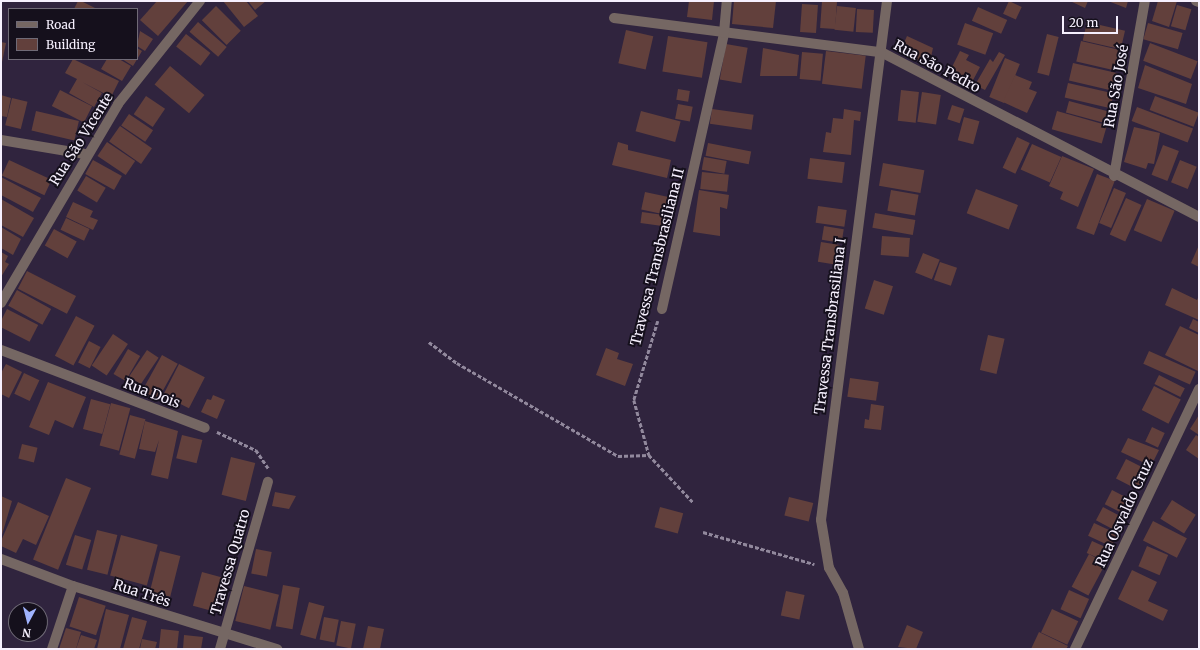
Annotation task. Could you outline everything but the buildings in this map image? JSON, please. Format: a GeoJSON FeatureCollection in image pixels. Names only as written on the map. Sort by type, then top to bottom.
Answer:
{"type":"FeatureCollection","features":[{"type":"Feature","properties":{"kind":"street","name":"Rua São Vicente"},"geometry":{"type":"LineString","coordinates":[[1,303],[85,154],[118,104],[200,1]]}},
{"type":"Feature","properties":{"kind":"street","name":"Travessa Transbrasiliana II"},"geometry":{"type":"LineString","coordinates":[[662,309],[724,33],[727,1]]}},
{"type":"Feature","properties":{"kind":"street","name":"Travessa Transbrasiliana I"},"geometry":{"type":"LineString","coordinates":[[859,649],[843,593],[829,568],[821,520],[827,462],[887,1]]}},
{"type":"Feature","properties":{"kind":"street","name":"Rua São José"},"geometry":{"type":"LineString","coordinates":[[1114,176],[1145,1]]}},
{"type":"Feature","properties":{"kind":"street","name":"Rua São Pedro"},"geometry":{"type":"LineString","coordinates":[[614,18],[881,52],[1114,176],[1199,217]]}},
{"type":"Feature","properties":{"kind":"street"},"geometry":{"type":"LineString","coordinates":[[1,140],[85,154]]}},
{"type":"Feature","properties":{"kind":"street","name":"Rua Dois"},"geometry":{"type":"LineString","coordinates":[[1,350],[205,428]]}},
{"type":"Feature","properties":{"kind":"street","name":"Rua Osvaldo Cruz"},"geometry":{"type":"LineString","coordinates":[[1075,649],[1199,389]]}},
{"type":"Feature","properties":{"kind":"street","name":"Travessa Quatro"},"geometry":{"type":"LineString","coordinates":[[220,649],[223,634],[268,482]]}},
{"type":"Feature","properties":{"kind":"street","name":"Rua Três"},"geometry":{"type":"LineString","coordinates":[[1,559],[73,586],[223,634],[277,649]]}},
{"type":"Feature","properties":{"kind":"street"},"geometry":{"type":"LineString","coordinates":[[52,649],[73,586]]}},
{"type":"Feature","properties":{"kind":"path","name":"Travessa Transbrasiliana II"},"geometry":{"type":"LineString","coordinates":[[662,309],[634,400],[649,455],[693,502]]}},
{"type":"Feature","properties":{"kind":"path"},"geometry":{"type":"LineString","coordinates":[[429,342],[457,363],[618,456],[649,455]]}},
{"type":"Feature","properties":{"kind":"path"},"geometry":{"type":"LineString","coordinates":[[205,428],[256,450],[270,470],[268,482]]}},
{"type":"Feature","properties":{"kind":"path"},"geometry":{"type":"LineString","coordinates":[[702,532],[829,568]]}}]}
